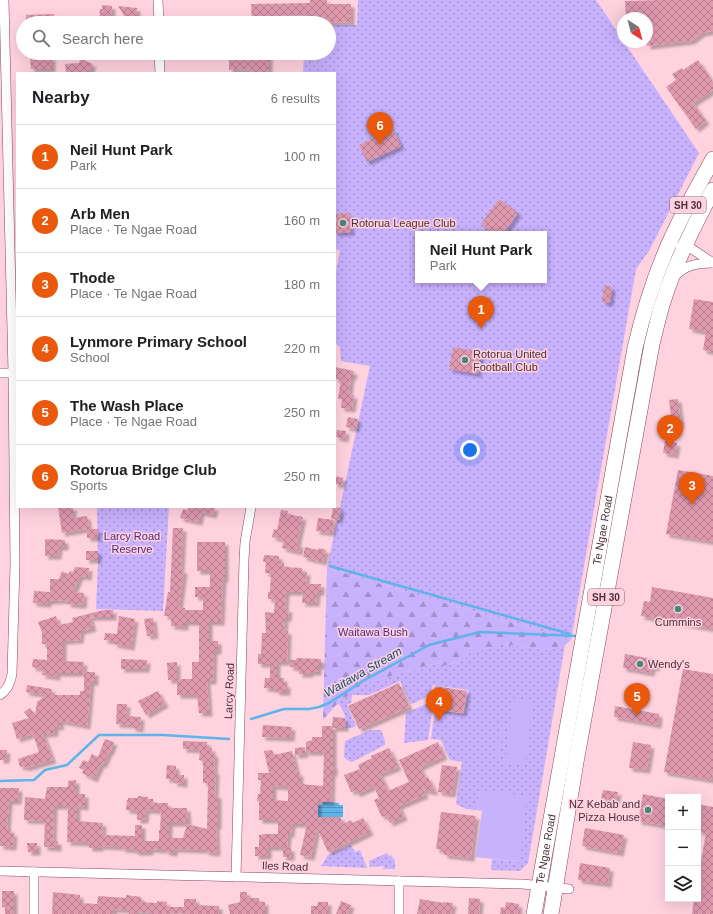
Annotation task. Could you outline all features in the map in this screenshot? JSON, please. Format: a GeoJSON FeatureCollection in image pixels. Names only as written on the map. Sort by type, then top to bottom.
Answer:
{"type":"FeatureCollection","features":[{"type":"Feature","properties":{"kind":"highway","name":"Te Ngae Road"},"geometry":{"type":"LineString","coordinates":[[534,914],[635,348],[642,318],[666,251],[682,217],[713,159]]}},
{"type":"Feature","properties":{"kind":"highway","name":"Te Ngae Road"},"geometry":{"type":"LineString","coordinates":[[551,914],[562,888],[585,716],[652,344],[663,300],[670,282],[713,190]]}},
{"type":"Feature","properties":{"kind":"street"},"geometry":{"type":"LineString","coordinates":[[0,695],[9,686],[12,674],[15,564],[13,373],[15,346],[4,194],[4,0]]}},
{"type":"Feature","properties":{"kind":"street"},"geometry":{"type":"LineString","coordinates":[[158,0],[159,16]]}},
{"type":"Feature","properties":{"kind":"street"},"geometry":{"type":"LineString","coordinates":[[159,60],[160,72]]}},
{"type":"Feature","properties":{"kind":"street"},"geometry":{"type":"LineString","coordinates":[[666,251],[688,245],[713,263]]}},
{"type":"Feature","properties":{"kind":"street"},"geometry":{"type":"LineString","coordinates":[[670,282],[679,272],[690,266],[701,263],[713,263]]}},
{"type":"Feature","properties":{"kind":"street"},"geometry":{"type":"LineString","coordinates":[[0,373],[13,373]]}},
{"type":"Feature","properties":{"kind":"street","name":"Larcy Road"},"geometry":{"type":"LineString","coordinates":[[236,877],[244,560],[245,542],[251,508]]}},
{"type":"Feature","properties":{"kind":"street","name":"Iles Road"},"geometry":{"type":"LineString","coordinates":[[0,871],[399,881],[562,888]]}},
{"type":"Feature","properties":{"kind":"street"},"geometry":{"type":"LineString","coordinates":[[34,872],[34,914]]}},
{"type":"Feature","properties":{"kind":"street"},"geometry":{"type":"LineString","coordinates":[[399,881],[399,914]]}},
{"type":"Feature","properties":{"kind":"green space"},"geometry":{"type":"Polygon","coordinates":[[[358,0],[596,0],[617,31],[617,48],[628,48],[699,153],[649,251],[636,269],[571,640],[327,568],[370,366],[341,361],[340,347],[336,344],[336,272],[340,250],[336,249],[336,72],[303,72],[304,60],[336,60],[336,25],[357,25],[358,0]]]}},
{"type":"Feature","properties":{"kind":"green space","name":"Larcy Road Reserve"},"geometry":{"type":"Polygon","coordinates":[[[97,508],[169,508],[163,611],[96,609],[98,563],[97,508]]]}},
{"type":"Feature","properties":{"kind":"green space","name":"Waitawa Bush"},"geometry":{"type":"Polygon","coordinates":[[[327,568],[571,640],[565,645],[549,650],[502,644],[467,654],[465,660],[443,666],[440,662],[363,684],[335,706],[323,720],[327,568]]]}},
{"type":"Feature","properties":{"kind":"green space"},"geometry":{"type":"Polygon","coordinates":[[[502,644],[549,650],[565,645],[528,863],[520,871],[491,870],[492,859],[519,862],[480,790],[477,810],[466,809],[456,804],[462,762],[450,760],[441,740],[431,739],[435,710],[464,714],[468,690],[433,685],[428,695],[411,704],[400,681],[369,695],[352,695],[351,703],[347,705],[356,726],[352,728],[346,728],[345,715],[338,703],[363,684],[440,662],[444,666],[465,660],[467,654],[502,644]]]}},
{"type":"Feature","properties":{"kind":"green space"},"geometry":{"type":"Polygon","coordinates":[[[513,698],[533,701],[525,766],[505,764],[513,698]]]}},
{"type":"Feature","properties":{"kind":"green space"},"geometry":{"type":"Polygon","coordinates":[[[428,703],[432,712],[428,740],[404,743],[406,713],[428,703]]]}},
{"type":"Feature","properties":{"kind":"green space"},"geometry":{"type":"Polygon","coordinates":[[[500,726],[503,726],[500,757],[496,757],[500,726]]]}},
{"type":"Feature","properties":{"kind":"green space"},"geometry":{"type":"Polygon","coordinates":[[[370,730],[381,730],[385,745],[352,762],[347,760],[344,757],[345,741],[370,730]]]}},
{"type":"Feature","properties":{"kind":"green space"},"geometry":{"type":"Polygon","coordinates":[[[480,790],[527,796],[520,862],[476,857],[482,811],[477,810],[480,790]]]}},
{"type":"Feature","properties":{"kind":"green space"},"geometry":{"type":"Polygon","coordinates":[[[351,845],[355,852],[360,850],[367,868],[321,866],[328,855],[351,845]]]}},
{"type":"Feature","properties":{"kind":"green space"},"geometry":{"type":"Polygon","coordinates":[[[387,853],[389,856],[391,855],[395,861],[395,869],[382,869],[385,866],[370,867],[369,861],[387,853]]]}},
{"type":"Feature","properties":{"kind":"water"},"geometry":{"type":"Polygon","coordinates":[[[323,802],[339,803],[339,805],[343,805],[343,817],[318,817],[318,805],[322,805],[323,802]]]}},
{"type":"Feature","properties":{"kind":"building"},"geometry":{"type":"Polygon","coordinates":[[[310,0],[327,0],[327,4],[351,4],[351,22],[336,22],[336,16],[252,16],[251,4],[310,3],[310,0]]]}},
{"type":"Feature","properties":{"kind":"building"},"geometry":{"type":"Polygon","coordinates":[[[713,0],[713,31],[702,33],[691,41],[653,45],[653,12],[626,12],[625,1],[713,0]]]}},
{"type":"Feature","properties":{"kind":"building"},"geometry":{"type":"Polygon","coordinates":[[[102,5],[112,6],[111,16],[99,16],[100,9],[102,9],[102,5]]]}},
{"type":"Feature","properties":{"kind":"building"},"geometry":{"type":"Polygon","coordinates":[[[118,6],[137,8],[136,16],[124,16],[118,6]]]}},
{"type":"Feature","properties":{"kind":"building"},"geometry":{"type":"Polygon","coordinates":[[[54,14],[54,16],[26,16],[54,14]]]}},
{"type":"Feature","properties":{"kind":"building"},"geometry":{"type":"Polygon","coordinates":[[[30,60],[52,60],[52,69],[31,69],[30,60]]]}},
{"type":"Feature","properties":{"kind":"building"},"geometry":{"type":"Polygon","coordinates":[[[80,60],[83,60],[93,64],[89,72],[66,72],[65,64],[79,63],[80,60]]]}},
{"type":"Feature","properties":{"kind":"building"},"geometry":{"type":"Polygon","coordinates":[[[229,60],[269,60],[269,72],[252,72],[251,69],[229,70],[229,60]]]}},
{"type":"Feature","properties":{"kind":"building"},"geometry":{"type":"Polygon","coordinates":[[[698,60],[713,82],[713,90],[693,103],[706,121],[696,129],[666,87],[676,80],[672,74],[682,68],[683,70],[698,60]]]}},
{"type":"Feature","properties":{"kind":"building"},"geometry":{"type":"Polygon","coordinates":[[[393,129],[401,146],[367,162],[359,145],[393,129]]]}},
{"type":"Feature","properties":{"kind":"building"},"geometry":{"type":"Polygon","coordinates":[[[499,199],[518,213],[505,231],[491,231],[481,224],[499,199]]]}},
{"type":"Feature","properties":{"kind":"building","name":"Rotorua League Club"},"geometry":{"type":"Polygon","coordinates":[[[350,213],[351,232],[336,233],[336,214],[350,213]]]}},
{"type":"Feature","properties":{"kind":"building"},"geometry":{"type":"Polygon","coordinates":[[[604,285],[612,287],[610,303],[602,302],[604,285]]]}},
{"type":"Feature","properties":{"kind":"building"},"geometry":{"type":"Polygon","coordinates":[[[694,299],[713,302],[713,352],[703,350],[706,332],[689,329],[694,299]]]}},
{"type":"Feature","properties":{"kind":"building","name":"Rotorua United Football Club"},"geometry":{"type":"Polygon","coordinates":[[[453,347],[481,352],[478,374],[449,369],[453,347]]]}},
{"type":"Feature","properties":{"kind":"building"},"geometry":{"type":"Polygon","coordinates":[[[336,367],[354,371],[353,377],[351,377],[349,394],[354,395],[352,409],[341,408],[342,399],[338,399],[341,380],[336,379],[336,367]]]}},
{"type":"Feature","properties":{"kind":"building"},"geometry":{"type":"Polygon","coordinates":[[[678,399],[681,424],[672,425],[669,400],[678,399]]]}},
{"type":"Feature","properties":{"kind":"building"},"geometry":{"type":"Polygon","coordinates":[[[348,417],[358,419],[356,429],[346,427],[348,417]]]}},
{"type":"Feature","properties":{"kind":"building"},"geometry":{"type":"Polygon","coordinates":[[[337,430],[346,431],[345,439],[336,437],[337,430]]]}},
{"type":"Feature","properties":{"kind":"building"},"geometry":{"type":"Polygon","coordinates":[[[665,441],[677,443],[675,455],[663,453],[665,441]]]}},
{"type":"Feature","properties":{"kind":"building"},"geometry":{"type":"Polygon","coordinates":[[[678,470],[713,476],[713,542],[666,534],[678,470]]]}},
{"type":"Feature","properties":{"kind":"building"},"geometry":{"type":"Polygon","coordinates":[[[336,476],[343,478],[342,485],[336,484],[336,476]]]}},
{"type":"Feature","properties":{"kind":"building"},"geometry":{"type":"Polygon","coordinates":[[[58,508],[73,508],[73,518],[87,516],[89,529],[98,529],[98,538],[87,538],[87,529],[62,533],[58,508]]]}},
{"type":"Feature","properties":{"kind":"building"},"geometry":{"type":"Polygon","coordinates":[[[188,508],[215,508],[213,515],[201,512],[199,522],[180,518],[183,509],[188,510],[188,508]]]}},
{"type":"Feature","properties":{"kind":"building"},"geometry":{"type":"Polygon","coordinates":[[[333,508],[341,508],[339,520],[331,519],[333,508]]]}},
{"type":"Feature","properties":{"kind":"building"},"geometry":{"type":"Polygon","coordinates":[[[281,510],[288,511],[287,514],[303,517],[297,544],[300,544],[299,552],[282,548],[284,540],[272,537],[274,529],[277,530],[281,510]]]}},
{"type":"Feature","properties":{"kind":"building"},"geometry":{"type":"Polygon","coordinates":[[[318,518],[334,520],[332,533],[316,531],[318,518]]]}},
{"type":"Feature","properties":{"kind":"building"},"geometry":{"type":"Polygon","coordinates":[[[173,528],[183,528],[181,570],[184,570],[179,608],[185,608],[185,610],[203,610],[203,597],[195,597],[195,587],[210,587],[210,571],[197,571],[197,542],[225,542],[225,579],[223,579],[221,622],[209,622],[209,641],[218,641],[218,651],[214,651],[213,681],[207,681],[209,713],[199,713],[197,695],[177,695],[177,682],[181,679],[192,679],[192,662],[199,662],[199,622],[185,622],[185,627],[171,626],[171,616],[164,616],[168,592],[170,592],[173,528]]]}},
{"type":"Feature","properties":{"kind":"building"},"geometry":{"type":"Polygon","coordinates":[[[45,539],[65,540],[65,547],[59,547],[58,556],[45,556],[45,539]]]}},
{"type":"Feature","properties":{"kind":"building"},"geometry":{"type":"Polygon","coordinates":[[[305,547],[326,550],[323,562],[303,557],[305,547]]]}},
{"type":"Feature","properties":{"kind":"building"},"geometry":{"type":"Polygon","coordinates":[[[86,551],[98,551],[98,560],[86,560],[86,551]]]}},
{"type":"Feature","properties":{"kind":"building"},"geometry":{"type":"Polygon","coordinates":[[[264,555],[279,556],[279,563],[284,563],[284,567],[302,568],[302,572],[307,572],[306,584],[321,584],[321,592],[317,592],[316,603],[302,603],[303,592],[286,592],[285,609],[289,609],[288,618],[285,618],[284,631],[288,631],[287,662],[277,662],[277,678],[284,678],[284,684],[287,684],[287,692],[276,692],[276,689],[264,688],[265,678],[270,678],[270,664],[258,664],[258,654],[261,654],[262,633],[266,633],[265,612],[274,613],[275,599],[268,599],[271,573],[265,573],[266,562],[263,562],[264,555]]]}},
{"type":"Feature","properties":{"kind":"building"},"geometry":{"type":"Polygon","coordinates":[[[75,567],[89,568],[88,577],[80,576],[73,592],[84,593],[83,605],[67,604],[68,600],[48,601],[48,604],[33,603],[34,591],[50,592],[50,579],[59,579],[62,571],[68,574],[70,571],[73,572],[75,567]]]}},
{"type":"Feature","properties":{"kind":"building","name":"Cummins"},"geometry":{"type":"Polygon","coordinates":[[[652,587],[713,598],[713,629],[641,616],[644,601],[650,602],[652,587]]]}},
{"type":"Feature","properties":{"kind":"building"},"geometry":{"type":"Polygon","coordinates":[[[104,610],[113,610],[113,617],[90,617],[93,628],[81,631],[80,640],[63,641],[63,661],[84,662],[83,673],[57,673],[57,677],[42,675],[43,669],[32,667],[33,659],[47,660],[47,644],[42,644],[42,632],[38,622],[56,616],[59,625],[73,622],[72,618],[104,610]]]}},
{"type":"Feature","properties":{"kind":"building"},"geometry":{"type":"Polygon","coordinates":[[[119,616],[135,619],[131,647],[114,644],[114,641],[104,640],[105,633],[117,634],[119,616]]]}},
{"type":"Feature","properties":{"kind":"building"},"geometry":{"type":"Polygon","coordinates":[[[153,618],[155,635],[147,636],[144,619],[153,618]]]}},
{"type":"Feature","properties":{"kind":"building","name":"Wendy's"},"geometry":{"type":"Polygon","coordinates":[[[625,654],[658,660],[656,668],[652,667],[651,673],[623,668],[625,654]]]}},
{"type":"Feature","properties":{"kind":"building"},"geometry":{"type":"Polygon","coordinates":[[[297,658],[321,659],[321,666],[318,666],[318,672],[299,674],[299,668],[290,667],[290,660],[296,660],[297,658]]]}},
{"type":"Feature","properties":{"kind":"building"},"geometry":{"type":"Polygon","coordinates":[[[121,659],[147,660],[146,669],[121,669],[121,659]]]}},
{"type":"Feature","properties":{"kind":"building"},"geometry":{"type":"Polygon","coordinates":[[[177,662],[177,680],[168,680],[167,663],[177,662]]]}},
{"type":"Feature","properties":{"kind":"building"},"geometry":{"type":"Polygon","coordinates":[[[683,669],[713,674],[713,772],[711,780],[664,772],[683,669]]]}},
{"type":"Feature","properties":{"kind":"building"},"geometry":{"type":"Polygon","coordinates":[[[84,672],[95,672],[95,682],[91,682],[87,726],[60,721],[61,726],[55,727],[55,733],[43,734],[53,760],[25,768],[24,766],[20,767],[18,759],[39,752],[33,734],[17,739],[12,723],[29,718],[24,712],[30,708],[35,715],[37,702],[46,695],[26,692],[27,685],[52,689],[51,695],[80,695],[80,691],[84,691],[84,672]]]}},
{"type":"Feature","properties":{"kind":"building"},"geometry":{"type":"Polygon","coordinates":[[[399,683],[409,707],[359,729],[348,706],[399,683]]]}},
{"type":"Feature","properties":{"kind":"building"},"geometry":{"type":"Polygon","coordinates":[[[435,686],[467,691],[463,713],[435,709],[436,696],[433,696],[435,686]]]}},
{"type":"Feature","properties":{"kind":"building"},"geometry":{"type":"Polygon","coordinates":[[[158,691],[165,704],[146,715],[138,701],[158,691]]]}},
{"type":"Feature","properties":{"kind":"building"},"geometry":{"type":"Polygon","coordinates":[[[117,704],[127,704],[126,716],[141,717],[140,729],[132,728],[133,725],[116,724],[117,704]]]}},
{"type":"Feature","properties":{"kind":"building"},"geometry":{"type":"Polygon","coordinates":[[[615,706],[659,714],[658,725],[614,717],[615,706]]]}},
{"type":"Feature","properties":{"kind":"building"},"geometry":{"type":"Polygon","coordinates":[[[333,717],[345,718],[345,728],[333,728],[334,773],[332,773],[331,802],[318,802],[318,817],[341,817],[341,825],[351,820],[352,823],[363,818],[370,832],[328,852],[317,828],[311,857],[300,855],[307,824],[292,824],[291,834],[288,834],[287,847],[268,847],[268,856],[255,856],[255,847],[259,847],[259,835],[278,834],[278,820],[259,820],[259,801],[257,801],[258,794],[260,794],[261,780],[258,780],[258,773],[269,773],[264,751],[272,750],[274,755],[292,751],[297,773],[300,773],[300,784],[323,786],[324,752],[306,752],[306,742],[312,740],[312,737],[322,737],[322,726],[332,726],[333,717]],[[273,786],[273,800],[288,801],[288,787],[273,786]]]}},
{"type":"Feature","properties":{"kind":"building"},"geometry":{"type":"Polygon","coordinates":[[[263,725],[292,727],[291,738],[262,737],[263,725]]]}},
{"type":"Feature","properties":{"kind":"building"},"geometry":{"type":"Polygon","coordinates":[[[105,739],[114,742],[103,765],[101,764],[94,779],[82,773],[84,770],[79,768],[83,760],[88,762],[92,754],[98,757],[105,739]]]}},
{"type":"Feature","properties":{"kind":"building"},"geometry":{"type":"Polygon","coordinates":[[[183,741],[207,742],[207,748],[212,748],[212,753],[215,754],[215,795],[218,795],[218,826],[216,826],[217,853],[206,852],[206,850],[174,849],[174,853],[166,852],[166,850],[150,849],[150,852],[135,852],[135,850],[122,849],[122,847],[100,846],[100,848],[89,848],[89,843],[67,842],[68,806],[54,806],[53,841],[58,841],[58,848],[44,847],[45,821],[24,820],[25,797],[45,799],[47,787],[68,787],[68,781],[76,780],[76,794],[85,794],[85,807],[77,806],[77,821],[103,823],[102,835],[135,836],[135,825],[142,825],[142,841],[159,841],[161,811],[146,810],[145,820],[137,820],[137,811],[126,810],[128,798],[138,798],[138,796],[153,799],[153,803],[168,803],[168,808],[187,808],[188,823],[169,823],[169,838],[183,838],[187,824],[207,829],[208,783],[203,783],[203,761],[199,760],[200,750],[183,749],[183,741]]]}},
{"type":"Feature","properties":{"kind":"building"},"geometry":{"type":"Polygon","coordinates":[[[438,742],[444,756],[420,767],[425,778],[428,777],[435,792],[423,790],[425,795],[399,806],[404,817],[390,823],[386,815],[382,817],[374,800],[379,798],[374,786],[357,794],[355,790],[351,792],[344,775],[360,769],[358,765],[372,758],[371,756],[389,748],[398,767],[380,774],[388,791],[409,782],[399,760],[438,742]]]}},
{"type":"Feature","properties":{"kind":"building"},"geometry":{"type":"Polygon","coordinates":[[[633,742],[651,745],[647,770],[629,768],[633,742]]]}},
{"type":"Feature","properties":{"kind":"building"},"geometry":{"type":"Polygon","coordinates":[[[305,747],[305,754],[295,755],[295,748],[305,747]]]}},
{"type":"Feature","properties":{"kind":"building"},"geometry":{"type":"Polygon","coordinates":[[[0,750],[7,750],[6,760],[0,760],[0,750]]]}},
{"type":"Feature","properties":{"kind":"building"},"geometry":{"type":"Polygon","coordinates":[[[167,765],[176,766],[176,775],[184,775],[184,784],[174,783],[174,779],[166,779],[167,765]]]}},
{"type":"Feature","properties":{"kind":"building"},"geometry":{"type":"Polygon","coordinates":[[[442,765],[457,767],[452,794],[438,792],[442,765]]]}},
{"type":"Feature","properties":{"kind":"building"},"geometry":{"type":"Polygon","coordinates":[[[0,788],[19,788],[18,801],[9,801],[7,829],[11,829],[10,833],[14,833],[13,847],[0,846],[0,788]]]}},
{"type":"Feature","properties":{"kind":"building"},"geometry":{"type":"Polygon","coordinates":[[[603,790],[618,792],[616,801],[601,798],[603,790]]]}},
{"type":"Feature","properties":{"kind":"building"},"geometry":{"type":"Polygon","coordinates":[[[643,794],[665,798],[665,826],[638,821],[643,794]]]}},
{"type":"Feature","properties":{"kind":"building"},"geometry":{"type":"Polygon","coordinates":[[[701,805],[713,807],[713,914],[692,914],[694,902],[701,902],[701,861],[706,833],[701,832],[701,805]]]}},
{"type":"Feature","properties":{"kind":"building"},"geometry":{"type":"Polygon","coordinates":[[[441,812],[476,816],[471,858],[444,855],[444,850],[436,849],[441,812]]]}},
{"type":"Feature","properties":{"kind":"building"},"geometry":{"type":"Polygon","coordinates":[[[585,828],[624,835],[620,853],[582,846],[585,828]]]}},
{"type":"Feature","properties":{"kind":"building"},"geometry":{"type":"Polygon","coordinates":[[[27,843],[37,843],[37,852],[28,852],[27,843]]]}},
{"type":"Feature","properties":{"kind":"building"},"geometry":{"type":"Polygon","coordinates":[[[283,848],[291,848],[291,857],[283,857],[283,848]]]}},
{"type":"Feature","properties":{"kind":"building"},"geometry":{"type":"Polygon","coordinates":[[[580,863],[610,868],[608,884],[578,880],[580,863]]]}},
{"type":"Feature","properties":{"kind":"building"},"geometry":{"type":"Polygon","coordinates":[[[2,891],[14,891],[14,914],[5,914],[5,907],[2,907],[2,891]]]}},
{"type":"Feature","properties":{"kind":"building"},"geometry":{"type":"Polygon","coordinates":[[[53,892],[80,895],[80,903],[97,904],[98,896],[126,898],[126,895],[141,897],[141,902],[167,902],[166,907],[184,907],[184,899],[196,899],[196,905],[219,906],[219,914],[151,914],[137,912],[137,914],[129,914],[129,910],[114,909],[113,914],[52,914],[53,892]]]}},
{"type":"Feature","properties":{"kind":"building"},"geometry":{"type":"Polygon","coordinates":[[[240,892],[247,892],[247,898],[259,898],[259,902],[265,902],[265,914],[230,914],[228,905],[240,902],[240,892]]]}},
{"type":"Feature","properties":{"kind":"building"},"geometry":{"type":"Polygon","coordinates":[[[469,898],[480,899],[479,914],[468,914],[469,898]]]}},
{"type":"Feature","properties":{"kind":"building"},"geometry":{"type":"Polygon","coordinates":[[[420,899],[443,903],[453,903],[451,914],[417,914],[420,899]]]}},
{"type":"Feature","properties":{"kind":"building"},"geometry":{"type":"Polygon","coordinates":[[[341,901],[351,905],[348,914],[336,914],[341,901]]]}},
{"type":"Feature","properties":{"kind":"building"},"geometry":{"type":"Polygon","coordinates":[[[318,902],[328,902],[328,914],[311,914],[311,906],[317,906],[318,902]]]}},
{"type":"Feature","properties":{"kind":"building"},"geometry":{"type":"Polygon","coordinates":[[[506,902],[519,904],[518,910],[520,911],[520,914],[500,914],[501,907],[505,908],[506,902]]]}},
{"type":"Feature","properties":{"kind":"waterway"},"geometry":{"type":"LineString","coordinates":[[330,566],[570,634]]}},
{"type":"Feature","properties":{"kind":"waterway","name":"Waitawa Stream"},"geometry":{"type":"LineString","coordinates":[[251,719],[284,709],[309,709],[319,707],[329,703],[363,681],[429,645],[480,632],[577,636]]}},
{"type":"Feature","properties":{"kind":"waterway","name":"Waitawa Stream"},"geometry":{"type":"LineString","coordinates":[[0,781],[34,780],[45,770],[67,765],[99,735],[163,735],[229,739]]}},
{"type":"Feature","properties":{"kind":"place","name":"Rotorua Bridge Club"},"geometry":{"type":"Point","coordinates":[380,145]}},
{"type":"Feature","properties":{"kind":"place","name":"Rotorua League Club"},"geometry":{"type":"Point","coordinates":[343,223]}},
{"type":"Feature","properties":{"kind":"place","name":"Neil Hunt Park"},"geometry":{"type":"Point","coordinates":[481,329]}},
{"type":"Feature","properties":{"kind":"place","name":"Rotorua United Football Club"},"geometry":{"type":"Point","coordinates":[465,360]}},
{"type":"Feature","properties":{"kind":"place","name":"Arb Men"},"geometry":{"type":"Point","coordinates":[670,448]}},
{"type":"Feature","properties":{"kind":"place","name":"Thode"},"geometry":{"type":"Point","coordinates":[692,505]}},
{"type":"Feature","properties":{"kind":"place","name":"Cummins"},"geometry":{"type":"Point","coordinates":[678,609]}},
{"type":"Feature","properties":{"kind":"place","name":"Wendy's"},"geometry":{"type":"Point","coordinates":[640,664]}},
{"type":"Feature","properties":{"kind":"place","name":"The Wash Place"},"geometry":{"type":"Point","coordinates":[637,716]}},
{"type":"Feature","properties":{"kind":"place","name":"Lynmore Primary School"},"geometry":{"type":"Point","coordinates":[439,721]}},
{"type":"Feature","properties":{"kind":"place","name":"NZ Kebab and Pizza House"},"geometry":{"type":"Point","coordinates":[648,810]}}]}
